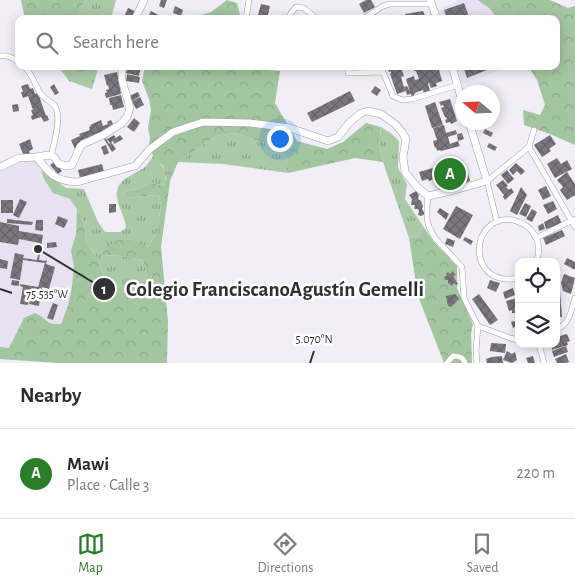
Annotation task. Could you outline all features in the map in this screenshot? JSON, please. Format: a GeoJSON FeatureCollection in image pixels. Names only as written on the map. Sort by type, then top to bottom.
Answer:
{"type":"FeatureCollection","features":[{"type":"Feature","properties":{"kind":"street"},"geometry":{"type":"LineString","coordinates":[[137,15],[144,0]]}},
{"type":"Feature","properties":{"kind":"street"},"geometry":{"type":"LineString","coordinates":[[247,15],[249,0]]}},
{"type":"Feature","properties":{"kind":"street"},"geometry":{"type":"LineString","coordinates":[[369,15],[390,4],[431,2],[436,15]]}},
{"type":"Feature","properties":{"kind":"street"},"geometry":{"type":"LineString","coordinates":[[290,15],[296,7],[304,8],[312,15]]}},
{"type":"Feature","properties":{"kind":"street"},"geometry":{"type":"LineString","coordinates":[[0,56],[4,55],[15,59]]}},
{"type":"Feature","properties":{"kind":"street"},"geometry":{"type":"LineString","coordinates":[[28,70],[42,96],[54,105],[57,111],[57,129],[51,156]]}},
{"type":"Feature","properties":{"kind":"street"},"geometry":{"type":"LineString","coordinates":[[0,167],[19,158],[51,156],[59,164],[67,166],[72,164],[83,144],[103,135],[122,123],[127,117],[130,108],[122,80],[122,70]]}},
{"type":"Feature","properties":{"kind":"street"},"geometry":{"type":"LineString","coordinates":[[348,70],[348,73],[383,72],[393,96],[402,100],[412,99],[455,86]]}},
{"type":"Feature","properties":{"kind":"street"},"geometry":{"type":"LineString","coordinates":[[453,70],[458,85]]}},
{"type":"Feature","properties":{"kind":"street"},"geometry":{"type":"LineString","coordinates":[[37,157],[52,176],[77,182],[135,166],[150,149],[173,132],[203,122],[250,123],[290,128],[328,141],[338,137],[349,123],[362,113],[368,111],[381,114],[395,124],[402,132],[406,138],[403,157],[405,172],[417,187],[428,196]]}},
{"type":"Feature","properties":{"kind":"street"},"geometry":{"type":"LineString","coordinates":[[471,130],[497,222]]}},
{"type":"Feature","properties":{"kind":"street"},"geometry":{"type":"LineString","coordinates":[[428,196],[487,181],[529,147],[534,130]]}},
{"type":"Feature","properties":{"kind":"street"},"geometry":{"type":"LineString","coordinates":[[529,147],[574,223],[536,238]]}},
{"type":"Feature","properties":{"kind":"street"},"geometry":{"type":"LineString","coordinates":[[428,196],[426,208],[429,227],[435,238],[462,267],[464,298],[478,326],[476,350],[478,363]]}},
{"type":"Feature","properties":{"kind":"street"},"geometry":{"type":"LineString","coordinates":[[515,279],[505,280],[495,277],[484,268],[479,255],[480,241],[488,228],[497,222],[507,220],[520,222],[529,228],[536,238],[539,249],[537,258]]}},
{"type":"Feature","properties":{"kind":"street"},"geometry":{"type":"LineString","coordinates":[[560,328],[566,323],[575,298]]}},
{"type":"Feature","properties":{"kind":"street"},"geometry":{"type":"LineString","coordinates":[[478,326],[515,339]]}},
{"type":"Feature","properties":{"kind":"street"},"geometry":{"type":"LineString","coordinates":[[540,348],[544,363]]}},
{"type":"Feature","properties":{"kind":"street"},"geometry":{"type":"LineString","coordinates":[[447,363],[453,356],[459,356],[464,359],[465,363]]}},
{"type":"Feature","properties":{"kind":"shaded area"},"geometry":{"type":"Polygon","coordinates":[[[459,0],[478,0],[495,15],[441,15],[439,10],[459,0]]]}},
{"type":"Feature","properties":{"kind":"shaded area"},"geometry":{"type":"Polygon","coordinates":[[[458,70],[501,70],[462,84],[458,70]]]}},
{"type":"Feature","properties":{"kind":"shaded area"},"geometry":{"type":"Polygon","coordinates":[[[37,157],[44,179],[53,193],[71,199],[77,209],[77,264],[62,340],[0,359],[0,167],[5,164],[37,157]]]}},
{"type":"Feature","properties":{"kind":"green space"},"geometry":{"type":"Polygon","coordinates":[[[21,0],[85,0],[79,15],[24,15],[21,0]]]}},
{"type":"Feature","properties":{"kind":"green space"},"geometry":{"type":"Polygon","coordinates":[[[85,0],[116,0],[112,15],[79,15],[85,0]]]}},
{"type":"Feature","properties":{"kind":"green space"},"geometry":{"type":"Polygon","coordinates":[[[227,0],[237,3],[240,15],[201,15],[211,12],[227,0]]]}},
{"type":"Feature","properties":{"kind":"green space"},"geometry":{"type":"Polygon","coordinates":[[[478,0],[550,0],[568,8],[575,6],[575,145],[524,125],[523,110],[540,115],[545,105],[537,80],[531,70],[560,70],[560,15],[495,15],[478,0]]]}},
{"type":"Feature","properties":{"kind":"green space"},"geometry":{"type":"Polygon","coordinates":[[[61,70],[98,70],[92,89],[69,81],[61,70]]]}},
{"type":"Feature","properties":{"kind":"green space"},"geometry":{"type":"Polygon","coordinates":[[[144,70],[280,71],[275,103],[297,141],[327,149],[343,142],[366,123],[381,127],[379,145],[383,162],[355,158],[288,173],[288,158],[274,146],[234,133],[216,136],[178,162],[170,181],[161,247],[168,321],[167,363],[58,363],[0,359],[0,347],[9,348],[24,318],[35,313],[49,323],[61,324],[68,306],[72,287],[74,265],[71,251],[76,234],[77,209],[84,222],[86,242],[98,259],[107,293],[129,293],[147,277],[143,260],[101,255],[112,243],[122,239],[148,247],[157,232],[161,206],[159,195],[126,197],[124,192],[151,183],[164,186],[166,178],[163,166],[153,156],[149,145],[148,128],[151,110],[142,81],[144,70]]]}},
{"type":"Feature","properties":{"kind":"green space"},"geometry":{"type":"Polygon","coordinates":[[[381,127],[399,141],[398,168],[407,184],[405,199],[423,226],[419,236],[409,238],[383,162],[379,145],[381,127]]]}},
{"type":"Feature","properties":{"kind":"green space"},"geometry":{"type":"Polygon","coordinates":[[[234,133],[274,146],[288,158],[288,173],[223,164],[178,162],[216,136],[234,133]]]}},
{"type":"Feature","properties":{"kind":"green space"},"geometry":{"type":"Polygon","coordinates":[[[153,156],[164,169],[164,186],[151,183],[124,192],[126,197],[159,195],[161,206],[157,232],[148,247],[101,255],[143,260],[147,277],[129,293],[107,293],[98,259],[86,242],[84,222],[70,199],[53,193],[44,179],[41,170],[66,188],[84,189],[98,222],[105,232],[120,232],[126,228],[117,198],[119,186],[122,181],[146,166],[153,156]]]}},
{"type":"Feature","properties":{"kind":"green space"},"geometry":{"type":"Polygon","coordinates":[[[423,226],[433,241],[457,266],[457,288],[473,324],[471,333],[472,363],[444,363],[418,296],[409,238],[419,236],[423,226]]]}},
{"type":"Feature","properties":{"kind":"building"},"geometry":{"type":"Polygon","coordinates":[[[161,0],[167,0],[164,8],[159,6],[161,0]]]}},
{"type":"Feature","properties":{"kind":"building"},"geometry":{"type":"Polygon","coordinates":[[[366,0],[371,0],[375,7],[364,13],[359,4],[366,0]]]}},
{"type":"Feature","properties":{"kind":"building"},"geometry":{"type":"Polygon","coordinates":[[[464,3],[468,14],[446,15],[444,10],[464,3]]]}},
{"type":"Feature","properties":{"kind":"building"},"geometry":{"type":"Polygon","coordinates":[[[261,4],[270,6],[268,15],[258,15],[261,4]]]}},
{"type":"Feature","properties":{"kind":"building"},"geometry":{"type":"Polygon","coordinates":[[[175,6],[183,10],[181,15],[173,13],[175,6]]]}},
{"type":"Feature","properties":{"kind":"building"},"geometry":{"type":"Polygon","coordinates":[[[128,8],[137,12],[135,15],[125,15],[128,8]]]}},
{"type":"Feature","properties":{"kind":"building"},"geometry":{"type":"Polygon","coordinates":[[[151,11],[158,15],[149,15],[151,11]]]}},
{"type":"Feature","properties":{"kind":"building"},"geometry":{"type":"Polygon","coordinates":[[[423,11],[425,15],[405,15],[423,11]]]}},
{"type":"Feature","properties":{"kind":"building"},"geometry":{"type":"Polygon","coordinates":[[[127,70],[140,70],[139,76],[126,73],[127,70]]]}},
{"type":"Feature","properties":{"kind":"building"},"geometry":{"type":"Polygon","coordinates":[[[388,70],[402,70],[404,76],[401,77],[404,87],[407,86],[410,92],[406,79],[414,76],[415,80],[419,79],[414,70],[439,70],[442,81],[436,83],[437,86],[431,88],[428,83],[430,92],[424,94],[423,90],[417,92],[414,94],[415,98],[412,99],[411,94],[407,95],[406,91],[397,94],[390,74],[391,71],[389,72],[388,70]]]}},
{"type":"Feature","properties":{"kind":"building"},"geometry":{"type":"Polygon","coordinates":[[[464,70],[487,70],[467,78],[464,70]]]}},
{"type":"Feature","properties":{"kind":"building"},"geometry":{"type":"Polygon","coordinates":[[[117,72],[121,94],[106,98],[106,90],[109,89],[104,75],[117,72]]]}},
{"type":"Feature","properties":{"kind":"building"},"geometry":{"type":"Polygon","coordinates":[[[127,74],[140,77],[139,83],[126,81],[127,74]]]}},
{"type":"Feature","properties":{"kind":"building"},"geometry":{"type":"Polygon","coordinates":[[[28,84],[30,89],[33,88],[35,94],[38,93],[49,120],[44,122],[41,117],[32,120],[31,110],[33,110],[28,96],[23,98],[21,92],[23,92],[21,86],[28,84]]]}},
{"type":"Feature","properties":{"kind":"building"},"geometry":{"type":"Polygon","coordinates":[[[54,84],[59,93],[55,95],[50,87],[54,84]]]}},
{"type":"Feature","properties":{"kind":"building"},"geometry":{"type":"Polygon","coordinates":[[[375,86],[381,90],[377,96],[371,92],[375,86]]]}},
{"type":"Feature","properties":{"kind":"building"},"geometry":{"type":"Polygon","coordinates":[[[350,91],[355,101],[312,122],[307,113],[350,91]]]}},
{"type":"Feature","properties":{"kind":"building"},"geometry":{"type":"Polygon","coordinates":[[[138,92],[140,96],[132,101],[129,96],[138,92]]]}},
{"type":"Feature","properties":{"kind":"building"},"geometry":{"type":"Polygon","coordinates":[[[121,95],[124,107],[113,110],[109,98],[121,95]]]}},
{"type":"Feature","properties":{"kind":"building"},"geometry":{"type":"Polygon","coordinates":[[[140,97],[144,105],[136,109],[132,101],[140,97]]]}},
{"type":"Feature","properties":{"kind":"building"},"geometry":{"type":"Polygon","coordinates":[[[450,99],[455,115],[455,122],[451,124],[450,122],[446,123],[445,120],[447,119],[441,108],[444,107],[439,102],[450,99]]]}},
{"type":"Feature","properties":{"kind":"building"},"geometry":{"type":"Polygon","coordinates":[[[435,102],[443,125],[432,128],[425,106],[435,102]]]}},
{"type":"Feature","properties":{"kind":"building"},"geometry":{"type":"Polygon","coordinates":[[[18,104],[19,111],[13,112],[12,105],[18,104]]]}},
{"type":"Feature","properties":{"kind":"building"},"geometry":{"type":"Polygon","coordinates":[[[134,118],[140,123],[134,132],[127,127],[134,118]]]}},
{"type":"Feature","properties":{"kind":"building"},"geometry":{"type":"Polygon","coordinates":[[[101,120],[103,126],[111,120],[114,126],[77,144],[79,148],[75,149],[71,140],[80,136],[79,134],[90,130],[90,125],[101,120]]]}},
{"type":"Feature","properties":{"kind":"building"},"geometry":{"type":"Polygon","coordinates":[[[444,125],[446,133],[456,130],[457,134],[448,137],[450,144],[458,141],[460,146],[437,151],[433,141],[437,140],[433,128],[444,125]]]}},
{"type":"Feature","properties":{"kind":"building"},"geometry":{"type":"Polygon","coordinates":[[[487,130],[493,133],[491,137],[483,133],[487,130]]]}},
{"type":"Feature","properties":{"kind":"building"},"geometry":{"type":"Polygon","coordinates":[[[462,133],[464,139],[458,141],[457,134],[462,133]]]}},
{"type":"Feature","properties":{"kind":"building"},"geometry":{"type":"Polygon","coordinates":[[[114,135],[116,138],[120,135],[123,139],[114,144],[113,141],[111,142],[116,149],[112,152],[104,139],[106,138],[109,144],[107,139],[114,135]]]}},
{"type":"Feature","properties":{"kind":"building"},"geometry":{"type":"Polygon","coordinates":[[[550,135],[556,144],[549,149],[551,151],[542,157],[534,145],[550,135]]]}},
{"type":"Feature","properties":{"kind":"building"},"geometry":{"type":"Polygon","coordinates":[[[30,139],[33,149],[29,151],[30,154],[24,156],[19,144],[30,139]]]}},
{"type":"Feature","properties":{"kind":"building"},"geometry":{"type":"Polygon","coordinates":[[[489,143],[497,147],[495,151],[487,147],[489,143]]]}},
{"type":"Feature","properties":{"kind":"building"},"geometry":{"type":"Polygon","coordinates":[[[106,145],[109,153],[104,155],[101,147],[106,145]]]}},
{"type":"Feature","properties":{"kind":"building"},"geometry":{"type":"Polygon","coordinates":[[[557,158],[561,164],[567,160],[572,169],[555,178],[547,164],[557,158]]]}},
{"type":"Feature","properties":{"kind":"building"},"geometry":{"type":"Polygon","coordinates":[[[54,162],[62,171],[58,174],[50,165],[54,162]]]}},
{"type":"Feature","properties":{"kind":"building"},"geometry":{"type":"Polygon","coordinates":[[[516,163],[525,171],[521,175],[517,171],[513,175],[509,170],[516,163]]]}},
{"type":"Feature","properties":{"kind":"building"},"geometry":{"type":"Polygon","coordinates":[[[102,164],[104,172],[80,178],[78,170],[102,164]]]}},
{"type":"Feature","properties":{"kind":"building"},"geometry":{"type":"Polygon","coordinates":[[[451,165],[454,176],[468,173],[470,181],[449,186],[444,167],[451,165]]]}},
{"type":"Feature","properties":{"kind":"building"},"geometry":{"type":"Polygon","coordinates":[[[433,168],[436,178],[422,181],[419,172],[433,168]]]}},
{"type":"Feature","properties":{"kind":"building"},"geometry":{"type":"Polygon","coordinates":[[[507,170],[514,179],[508,184],[501,175],[507,170]]]}},
{"type":"Feature","properties":{"kind":"building"},"geometry":{"type":"Polygon","coordinates":[[[567,172],[575,184],[575,195],[567,200],[560,190],[563,187],[557,180],[567,172]]]}},
{"type":"Feature","properties":{"kind":"building"},"geometry":{"type":"Polygon","coordinates":[[[503,180],[508,186],[506,187],[509,190],[511,188],[514,192],[505,200],[504,195],[496,185],[503,180]]]}},
{"type":"Feature","properties":{"kind":"building"},"geometry":{"type":"Polygon","coordinates":[[[546,186],[551,196],[543,200],[538,190],[546,186]]]}},
{"type":"Feature","properties":{"kind":"building"},"geometry":{"type":"Polygon","coordinates":[[[521,187],[527,195],[517,215],[510,211],[521,187]]]}},
{"type":"Feature","properties":{"kind":"building"},"geometry":{"type":"Polygon","coordinates":[[[416,191],[425,214],[421,216],[418,215],[418,209],[414,209],[415,205],[411,205],[412,199],[409,195],[416,191]]]}},
{"type":"Feature","properties":{"kind":"building"},"geometry":{"type":"Polygon","coordinates":[[[20,199],[27,202],[19,218],[13,215],[20,199]]]}},
{"type":"Feature","properties":{"kind":"building"},"geometry":{"type":"Polygon","coordinates":[[[1,200],[13,200],[13,213],[1,213],[1,200]]]}},
{"type":"Feature","properties":{"kind":"building"},"geometry":{"type":"Polygon","coordinates":[[[553,201],[557,209],[548,214],[543,205],[553,201]]]}},
{"type":"Feature","properties":{"kind":"building"},"geometry":{"type":"Polygon","coordinates":[[[525,203],[531,206],[526,217],[519,214],[525,203]]]}},
{"type":"Feature","properties":{"kind":"building"},"geometry":{"type":"Polygon","coordinates":[[[109,204],[116,204],[116,212],[109,213],[109,204]]]}},
{"type":"Feature","properties":{"kind":"building"},"geometry":{"type":"Polygon","coordinates":[[[456,206],[473,215],[460,239],[443,229],[456,206]]]}},
{"type":"Feature","properties":{"kind":"building"},"geometry":{"type":"Polygon","coordinates":[[[440,208],[449,214],[446,220],[437,212],[440,208]]]}},
{"type":"Feature","properties":{"kind":"building"},"geometry":{"type":"Polygon","coordinates":[[[532,209],[537,212],[532,222],[526,219],[532,209]]]}},
{"type":"Feature","properties":{"kind":"building"},"geometry":{"type":"Polygon","coordinates":[[[558,215],[562,224],[546,229],[544,222],[558,215]]]}},
{"type":"Feature","properties":{"kind":"building"},"geometry":{"type":"Polygon","coordinates":[[[58,216],[68,220],[64,228],[55,224],[58,216]]]}},
{"type":"Feature","properties":{"kind":"building"},"geometry":{"type":"Polygon","coordinates":[[[7,219],[33,222],[32,225],[7,223],[7,219]]]}},
{"type":"Feature","properties":{"kind":"building"},"geometry":{"type":"Polygon","coordinates":[[[36,220],[43,220],[43,231],[35,230],[36,220]]]}},
{"type":"Feature","properties":{"kind":"building"},"geometry":{"type":"Polygon","coordinates":[[[0,222],[19,226],[19,231],[43,235],[39,260],[47,260],[46,264],[55,267],[49,289],[42,287],[42,290],[38,289],[36,298],[40,298],[39,306],[29,304],[31,288],[28,305],[20,304],[23,287],[20,284],[38,287],[45,263],[23,260],[20,280],[10,278],[15,253],[24,255],[23,258],[37,260],[40,243],[19,239],[18,245],[0,242],[0,222]]]}},
{"type":"Feature","properties":{"kind":"building"},"geometry":{"type":"Polygon","coordinates":[[[543,223],[545,229],[539,231],[538,226],[543,223]]]}},
{"type":"Feature","properties":{"kind":"building"},"geometry":{"type":"Polygon","coordinates":[[[562,230],[565,236],[546,245],[543,238],[562,230]]]}},
{"type":"Feature","properties":{"kind":"building"},"geometry":{"type":"Polygon","coordinates":[[[465,237],[473,241],[471,245],[463,240],[465,237]]]}},
{"type":"Feature","properties":{"kind":"building"},"geometry":{"type":"Polygon","coordinates":[[[447,238],[455,241],[453,247],[445,244],[447,238]]]}},
{"type":"Feature","properties":{"kind":"building"},"geometry":{"type":"Polygon","coordinates":[[[56,242],[57,247],[47,248],[47,243],[56,242]]]}},
{"type":"Feature","properties":{"kind":"building"},"geometry":{"type":"Polygon","coordinates":[[[567,258],[575,262],[575,270],[564,264],[567,258]]]}},
{"type":"Feature","properties":{"kind":"building"},"geometry":{"type":"Polygon","coordinates":[[[0,259],[8,261],[7,269],[0,268],[0,259]]]}},
{"type":"Feature","properties":{"kind":"building"},"geometry":{"type":"Polygon","coordinates":[[[453,271],[455,275],[453,276],[458,284],[454,283],[452,286],[444,277],[447,276],[448,272],[450,274],[453,271]]]}},
{"type":"Feature","properties":{"kind":"building"},"geometry":{"type":"Polygon","coordinates":[[[564,274],[575,278],[571,294],[563,291],[561,283],[564,274]]]}},
{"type":"Feature","properties":{"kind":"building"},"geometry":{"type":"Polygon","coordinates":[[[12,280],[19,281],[19,286],[11,285],[12,280]]]}},
{"type":"Feature","properties":{"kind":"building"},"geometry":{"type":"Polygon","coordinates":[[[490,280],[500,283],[496,292],[487,288],[490,280]]]}},
{"type":"Feature","properties":{"kind":"building"},"geometry":{"type":"Polygon","coordinates":[[[513,288],[515,295],[505,299],[503,292],[513,288]]]}},
{"type":"Feature","properties":{"kind":"building"},"geometry":{"type":"Polygon","coordinates":[[[560,292],[562,317],[560,317],[560,292]]]}},
{"type":"Feature","properties":{"kind":"building"},"geometry":{"type":"Polygon","coordinates":[[[455,294],[459,299],[451,307],[448,306],[446,296],[455,294]]]}},
{"type":"Feature","properties":{"kind":"building"},"geometry":{"type":"Polygon","coordinates":[[[479,294],[498,320],[490,325],[472,299],[479,294]]]}},
{"type":"Feature","properties":{"kind":"building"},"geometry":{"type":"Polygon","coordinates":[[[515,299],[515,313],[512,313],[512,310],[509,311],[506,301],[515,299]]]}},
{"type":"Feature","properties":{"kind":"building"},"geometry":{"type":"Polygon","coordinates":[[[53,303],[58,305],[53,320],[47,318],[53,303]]]}},
{"type":"Feature","properties":{"kind":"building"},"geometry":{"type":"Polygon","coordinates":[[[515,321],[515,327],[513,328],[511,322],[515,321]]]}},
{"type":"Feature","properties":{"kind":"building"},"geometry":{"type":"Polygon","coordinates":[[[567,334],[570,341],[567,342],[568,345],[560,348],[560,336],[567,334]]]}},
{"type":"Feature","properties":{"kind":"building"},"geometry":{"type":"Polygon","coordinates":[[[491,343],[506,344],[505,353],[490,351],[491,343]]]}},
{"type":"Feature","properties":{"kind":"building"},"geometry":{"type":"Polygon","coordinates":[[[566,346],[568,352],[554,357],[552,351],[566,346]]]}},
{"type":"Feature","properties":{"kind":"building"},"geometry":{"type":"Polygon","coordinates":[[[507,351],[512,354],[515,352],[517,360],[512,363],[503,360],[507,351]]]}},
{"type":"Feature","properties":{"kind":"building"},"geometry":{"type":"Polygon","coordinates":[[[566,354],[569,362],[557,363],[555,359],[566,354]]]}},
{"type":"Feature","properties":{"kind":"building"},"geometry":{"type":"Polygon","coordinates":[[[502,356],[503,363],[487,363],[486,359],[502,356]]]}},
{"type":"Feature","properties":{"kind":"building"},"geometry":{"type":"Polygon","coordinates":[[[533,356],[535,363],[528,363],[526,358],[533,356]]]}},
{"type":"Feature","properties":{"kind":"place","name":"Mawi"},"geometry":{"type":"Point","coordinates":[450,174]}},
{"type":"Feature","properties":{"kind":"place","name":"Colegio FranciscanoAgustín Gemelli"},"geometry":{"type":"Point","coordinates":[38,249]}}]}
